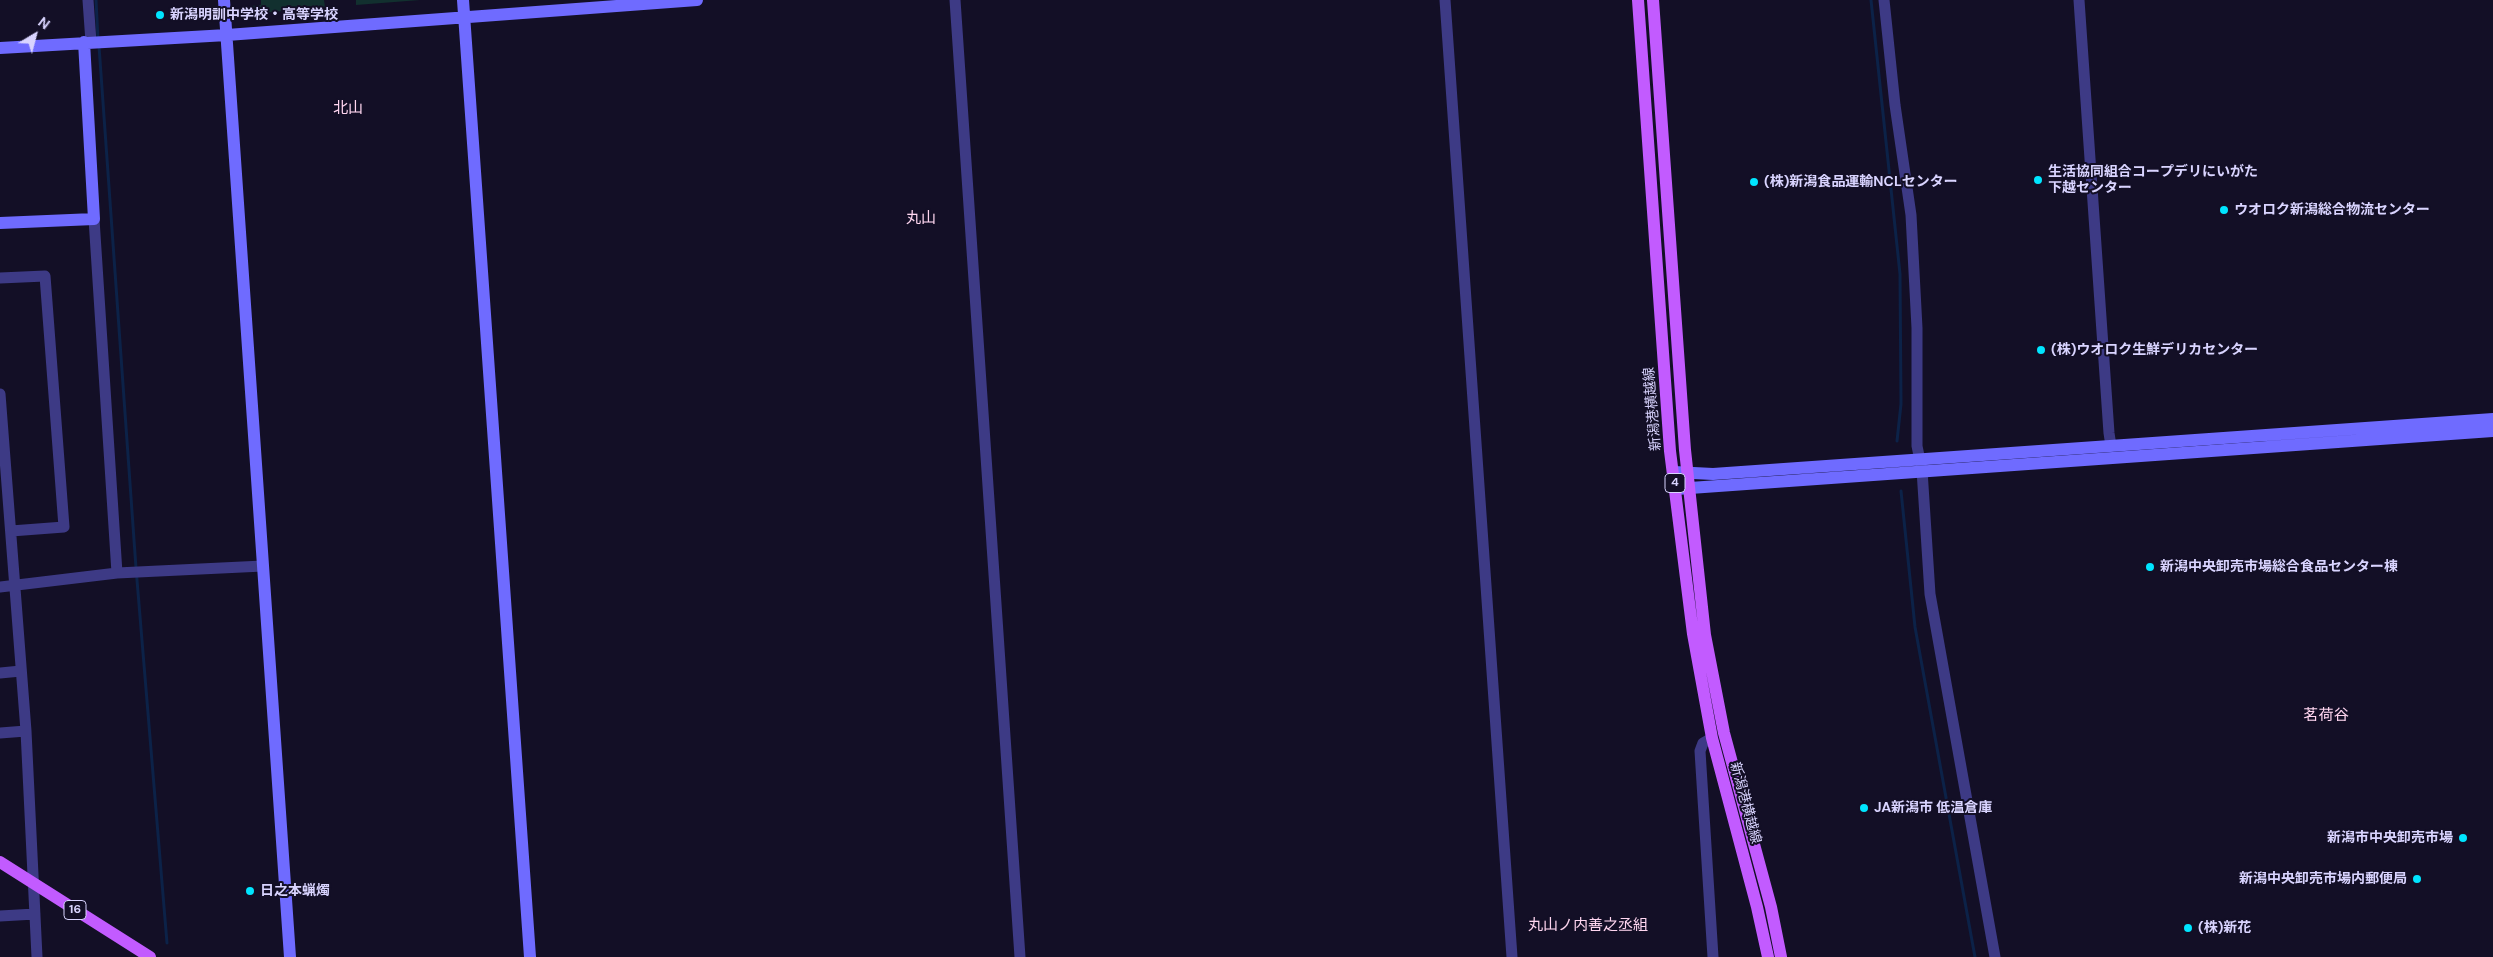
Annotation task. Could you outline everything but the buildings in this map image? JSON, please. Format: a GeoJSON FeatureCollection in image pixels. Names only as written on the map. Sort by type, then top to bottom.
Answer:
{"type":"FeatureCollection","features":[{"type":"Feature","properties":{"kind":"main road","name":"新潟港横越線"},"geometry":{"type":"LineString","coordinates":[[1638,0],[1670,451],[1693,634],[1712,738],[1757,906],[1768,957]]}},
{"type":"Feature","properties":{"kind":"main road","name":"新潟港横越線"},"geometry":{"type":"LineString","coordinates":[[1654,0],[1688,473],[1691,488],[1691,511],[1705,635],[1724,733],[1771,907],[1781,957]]}},
{"type":"Feature","properties":{"kind":"main road","name":"16"},"geometry":{"type":"LineString","coordinates":[[0,862],[150,957]]}},
{"type":"Feature","properties":{"kind":"street"},"geometry":{"type":"LineString","coordinates":[[88,0],[87,42],[94,219],[117,573]]}},
{"type":"Feature","properties":{"kind":"street"},"geometry":{"type":"LineString","coordinates":[[224,0],[290,957]]}},
{"type":"Feature","properties":{"kind":"street"},"geometry":{"type":"LineString","coordinates":[[462,0],[530,957]]}},
{"type":"Feature","properties":{"kind":"street"},"geometry":{"type":"LineString","coordinates":[[0,48],[227,35],[697,0]]}},
{"type":"Feature","properties":{"kind":"street"},"geometry":{"type":"LineString","coordinates":[[955,0],[1020,957]]}},
{"type":"Feature","properties":{"kind":"street"},"geometry":{"type":"LineString","coordinates":[[1445,0],[1512,957]]}},
{"type":"Feature","properties":{"kind":"street"},"geometry":{"type":"LineString","coordinates":[[1884,0],[1895,105],[1911,216],[1917,328],[1917,446],[1921,465],[1930,594],[1995,957]]}},
{"type":"Feature","properties":{"kind":"street"},"geometry":{"type":"LineString","coordinates":[[2079,0],[2109,433],[2112,446]]}},
{"type":"Feature","properties":{"kind":"street"},"geometry":{"type":"LineString","coordinates":[[0,223],[94,219]]}},
{"type":"Feature","properties":{"kind":"street"},"geometry":{"type":"LineString","coordinates":[[0,278],[45,276],[64,526],[11,531]]}},
{"type":"Feature","properties":{"kind":"street"},"geometry":{"type":"LineString","coordinates":[[0,394],[1,430],[11,531],[13,586],[26,731],[35,885],[37,957]]}},
{"type":"Feature","properties":{"kind":"street"},"geometry":{"type":"LineString","coordinates":[[1676,489],[2112,446],[2493,419]]}},
{"type":"Feature","properties":{"kind":"street"},"geometry":{"type":"LineString","coordinates":[[1674,472],[1712,474],[1921,465],[2493,431]]}},
{"type":"Feature","properties":{"kind":"street"},"geometry":{"type":"LineString","coordinates":[[0,587],[117,573],[264,566]]}},
{"type":"Feature","properties":{"kind":"street"},"geometry":{"type":"LineString","coordinates":[[0,673],[21,671]]}},
{"type":"Feature","properties":{"kind":"street"},"geometry":{"type":"LineString","coordinates":[[0,733],[26,731]]}},
{"type":"Feature","properties":{"kind":"street"},"geometry":{"type":"LineString","coordinates":[[1712,738],[1703,743],[1700,750],[1713,957]]}},
{"type":"Feature","properties":{"kind":"street"},"geometry":{"type":"LineString","coordinates":[[0,916],[35,914]]}},
{"type":"Feature","properties":{"kind":"green space"},"geometry":{"type":"Polygon","coordinates":[[[261,0],[324,0],[325,7],[251,14],[251,6],[261,5],[261,0]]]}},
{"type":"Feature","properties":{"kind":"green space"},"geometry":{"type":"Polygon","coordinates":[[[356,0],[420,0],[356,5],[356,0]]]}},
{"type":"Feature","properties":{"kind":"waterway"},"geometry":{"type":"LineString","coordinates":[[96,0],[98,40]]}},
{"type":"Feature","properties":{"kind":"waterway"},"geometry":{"type":"LineString","coordinates":[[1871,0],[1900,274],[1901,404],[1897,441]]}},
{"type":"Feature","properties":{"kind":"waterway"},"geometry":{"type":"LineString","coordinates":[[99,46],[136,568],[167,943]]}},
{"type":"Feature","properties":{"kind":"waterway"},"geometry":{"type":"LineString","coordinates":[[1901,491],[1915,627],[1975,957]]}},
{"type":"Feature","properties":{"kind":"place","name":"新潟明訓中学校・高等学校"},"geometry":{"type":"Point","coordinates":[160,15]}},
{"type":"Feature","properties":{"kind":"place","name":"生活協同組合コープデリにいがた 下越センター"},"geometry":{"type":"Point","coordinates":[2038,180]}},
{"type":"Feature","properties":{"kind":"place","name":"(株)新潟食品運輸NCLセンター"},"geometry":{"type":"Point","coordinates":[1754,182]}},
{"type":"Feature","properties":{"kind":"place","name":"ウオロク新潟総合物流センター"},"geometry":{"type":"Point","coordinates":[2224,210]}},
{"type":"Feature","properties":{"kind":"place","name":"(株)ウオロク生鮮デリカセンター"},"geometry":{"type":"Point","coordinates":[2041,350]}},
{"type":"Feature","properties":{"kind":"place","name":"新潟中央卸売市場総合食品センター棟"},"geometry":{"type":"Point","coordinates":[2150,567]}},
{"type":"Feature","properties":{"kind":"place","name":"JA新潟市 低温倉庫"},"geometry":{"type":"Point","coordinates":[1864,808]}},
{"type":"Feature","properties":{"kind":"place","name":"新潟市中央卸売市場"},"geometry":{"type":"Point","coordinates":[2463,838]}},
{"type":"Feature","properties":{"kind":"place","name":"新潟中央卸売市場内郵便局"},"geometry":{"type":"Point","coordinates":[2417,879]}},
{"type":"Feature","properties":{"kind":"place","name":"日之本蝋燭"},"geometry":{"type":"Point","coordinates":[250,891]}},
{"type":"Feature","properties":{"kind":"place","name":"(株)新花"},"geometry":{"type":"Point","coordinates":[2188,928]}},
{"type":"Feature","properties":{"kind":"district","name":"北山"},"geometry":{"type":"Point","coordinates":[348,109]}},
{"type":"Feature","properties":{"kind":"district","name":"丸山"},"geometry":{"type":"Point","coordinates":[921,219]}},
{"type":"Feature","properties":{"kind":"district","name":"茗荷谷"},"geometry":{"type":"Point","coordinates":[2326,716]}},
{"type":"Feature","properties":{"kind":"district","name":"丸山ノ内善之丞組"},"geometry":{"type":"Point","coordinates":[1588,926]}}]}
